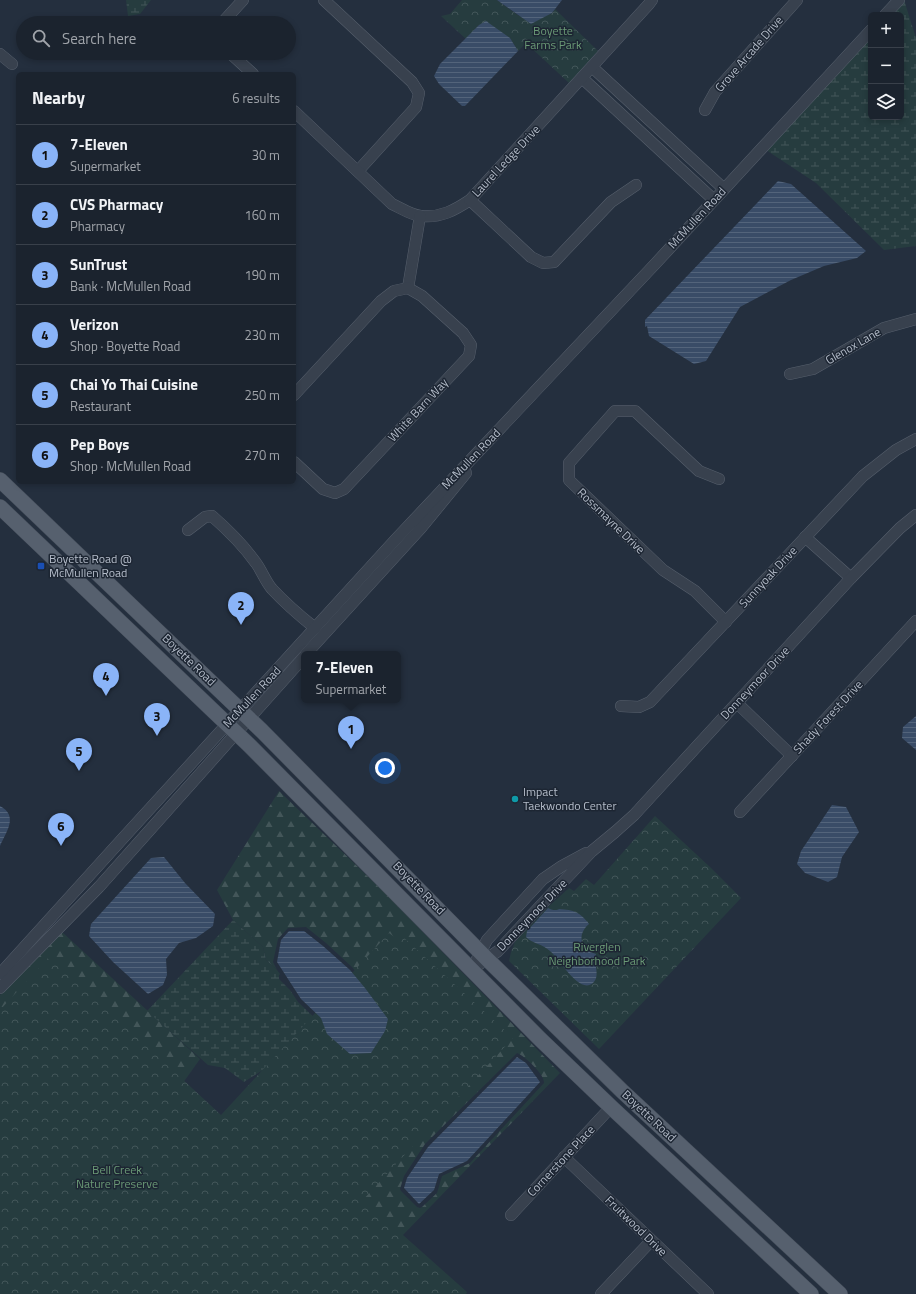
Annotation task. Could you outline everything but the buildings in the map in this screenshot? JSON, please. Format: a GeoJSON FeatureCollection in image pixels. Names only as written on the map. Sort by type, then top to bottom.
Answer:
{"type":"FeatureCollection","features":[{"type":"Feature","properties":{"kind":"main road","name":"Boyette Road"},"geometry":{"type":"LineString","coordinates":[[0,480],[303,771],[484,955],[622,1091],[840,1294]]}},
{"type":"Feature","properties":{"kind":"main road"},"geometry":{"type":"LineString","coordinates":[[0,488],[1,508],[10,508],[18,511],[62,552],[76,561],[92,567]]}},
{"type":"Feature","properties":{"kind":"main road","name":"Boyette Road"},"geometry":{"type":"LineString","coordinates":[[1,508],[231,728],[345,841],[471,970],[611,1107],[812,1294]]}},
{"type":"Feature","properties":{"kind":"street"},"geometry":{"type":"LineString","coordinates":[[228,16],[243,0]]}},
{"type":"Feature","properties":{"kind":"street"},"geometry":{"type":"LineString","coordinates":[[324,0],[412,82],[418,92],[416,107],[358,171]]}},
{"type":"Feature","properties":{"kind":"street","name":"Laurel Ledge Drive"},"geometry":{"type":"LineString","coordinates":[[296,116],[358,171],[392,204],[420,216],[439,215],[452,211],[470,200],[652,0]]}},
{"type":"Feature","properties":{"kind":"street","name":"Grove Arcade Drive"},"geometry":{"type":"LineString","coordinates":[[705,110],[715,92],[797,0]]}},
{"type":"Feature","properties":{"kind":"street"},"geometry":{"type":"LineString","coordinates":[[888,12],[899,0]]}},
{"type":"Feature","properties":{"kind":"street","name":"McMullen Road"},"geometry":{"type":"LineString","coordinates":[[0,974],[244,714],[315,628],[447,490],[507,423],[868,33]]}},
{"type":"Feature","properties":{"kind":"street"},"geometry":{"type":"LineString","coordinates":[[0,54],[12,64]]}},
{"type":"Feature","properties":{"kind":"street"},"geometry":{"type":"LineString","coordinates":[[238,60],[251,72]]}},
{"type":"Feature","properties":{"kind":"street"},"geometry":{"type":"LineString","coordinates":[[592,67],[724,189]]}},
{"type":"Feature","properties":{"kind":"street"},"geometry":{"type":"LineString","coordinates":[[582,78],[714,200]]}},
{"type":"Feature","properties":{"kind":"street"},"geometry":{"type":"LineString","coordinates":[[470,200],[531,257],[543,263],[554,262],[611,202],[636,185]]}},
{"type":"Feature","properties":{"kind":"street"},"geometry":{"type":"LineString","coordinates":[[296,393],[381,301],[394,291],[408,288],[420,216]]}},
{"type":"Feature","properties":{"kind":"street","name":"White Barn Way"},"geometry":{"type":"LineString","coordinates":[[296,464],[323,489],[335,492],[344,489],[469,356],[471,345],[463,333],[422,296],[408,288]]}},
{"type":"Feature","properties":{"kind":"street","name":"Glenox Lane"},"geometry":{"type":"LineString","coordinates":[[790,374],[813,369],[884,328],[916,320]]}},
{"type":"Feature","properties":{"kind":"street","name":"Rossmayne Drive"},"geometry":{"type":"LineString","coordinates":[[719,479],[699,471],[635,411],[615,411],[569,463],[569,480],[663,570],[694,592],[726,622]]}},
{"type":"Feature","properties":{"kind":"street","name":"Sunnyoak Drive"},"geometry":{"type":"LineString","coordinates":[[621,706],[639,707],[650,702],[863,476],[896,450],[916,439]]}},
{"type":"Feature","properties":{"kind":"street","name":"McMullen Road"},"geometry":{"type":"LineString","coordinates":[[309,651],[421,528],[447,490]]}},
{"type":"Feature","properties":{"kind":"street"},"geometry":{"type":"LineString","coordinates":[[188,530],[205,517],[212,516],[228,530],[256,563],[266,581],[272,588],[315,628]]}},
{"type":"Feature","properties":{"kind":"street","name":"Donneymoor Drive"},"geometry":{"type":"LineString","coordinates":[[471,970],[484,955],[487,940],[543,879],[562,866],[592,850],[616,832],[634,815],[851,578],[900,528],[916,516]]}},
{"type":"Feature","properties":{"kind":"street"},"geometry":{"type":"LineString","coordinates":[[805,537],[851,578]]}},
{"type":"Feature","properties":{"kind":"street","name":"Shady Forest Drive"},"geometry":{"type":"LineString","coordinates":[[740,812],[916,621]]}},
{"type":"Feature","properties":{"kind":"street","name":"McMullen Road"},"geometry":{"type":"LineString","coordinates":[[244,714],[301,660]]}},
{"type":"Feature","properties":{"kind":"street"},"geometry":{"type":"LineString","coordinates":[[737,703],[792,756]]}},
{"type":"Feature","properties":{"kind":"street","name":"McMullen Road"},"geometry":{"type":"LineString","coordinates":[[0,988],[99,887],[231,728]]}},
{"type":"Feature","properties":{"kind":"street","name":"Donneymoor Drive"},"geometry":{"type":"LineString","coordinates":[[484,955],[498,951],[592,850]]}},
{"type":"Feature","properties":{"kind":"street","name":"Cornerstone Place"},"geometry":{"type":"LineString","coordinates":[[511,1215],[611,1107]]}},
{"type":"Feature","properties":{"kind":"street","name":"Fruitwood Drive"},"geometry":{"type":"LineString","coordinates":[[564,1157],[708,1294]]}},
{"type":"Feature","properties":{"kind":"street"},"geometry":{"type":"LineString","coordinates":[[601,1294],[651,1241]]}},
{"type":"Feature","properties":{"kind":"green space"},"geometry":{"type":"Polygon","coordinates":[[[126,0],[151,0],[140,14],[128,16],[126,0]]]}},
{"type":"Feature","properties":{"kind":"green space","name":"Boyette Farms Park"},"geometry":{"type":"Polygon","coordinates":[[[462,0],[497,0],[519,16],[552,13],[555,9],[598,51],[569,83],[526,43],[518,51],[510,38],[479,25],[466,39],[441,16],[450,14],[462,0]]]}},
{"type":"Feature","properties":{"kind":"green space"},"geometry":{"type":"Polygon","coordinates":[[[904,0],[916,38],[916,246],[884,250],[816,183],[766,150],[868,39],[868,120],[904,120],[904,12],[894,12],[904,0]]]}},
{"type":"Feature","properties":{"kind":"green space"},"geometry":{"type":"Polygon","coordinates":[[[279,791],[385,893],[560,1073],[403,1235],[467,1292],[466,1294],[318,1294],[368,986],[352,967],[306,927],[288,928],[278,939],[273,962],[277,970],[266,960],[263,947],[233,920],[217,890],[279,791]],[[517,1053],[425,1144],[404,1176],[400,1189],[417,1207],[422,1207],[437,1193],[442,1176],[470,1163],[544,1083],[538,1071],[517,1053]]]}},
{"type":"Feature","properties":{"kind":"green space","name":"Riverglen Neighborhood Park"},"geometry":{"type":"Polygon","coordinates":[[[655,816],[741,898],[599,1049],[509,961],[511,952],[515,942],[548,907],[569,888],[574,891],[586,879],[594,885],[655,816]]]}},
{"type":"Feature","properties":{"kind":"green space"},"geometry":{"type":"Polygon","coordinates":[[[233,920],[263,947],[266,960],[280,974],[279,979],[290,990],[298,1002],[317,1020],[277,1061],[244,1082],[225,1068],[208,1065],[147,1011],[233,920]]]}},
{"type":"Feature","properties":{"kind":"green space"},"geometry":{"type":"Polygon","coordinates":[[[61,931],[200,1059],[180,1087],[0,1190],[0,995],[61,931]]]}},
{"type":"Feature","properties":{"kind":"green space","name":"Bell Creek Nature Preserve"},"geometry":{"type":"Polygon","coordinates":[[[389,933],[397,939],[401,935],[513,1038],[361,1202],[461,1294],[0,1294],[0,1010],[50,956],[221,1115],[389,933]]]}},
{"type":"Feature","properties":{"kind":"water"},"geometry":{"type":"Polygon","coordinates":[[[497,0],[562,0],[552,13],[531,24],[497,0]]]}},
{"type":"Feature","properties":{"kind":"water"},"geometry":{"type":"Polygon","coordinates":[[[486,21],[510,38],[518,51],[465,106],[462,106],[439,84],[434,76],[440,64],[479,25],[486,21]]]}},
{"type":"Feature","properties":{"kind":"water"},"geometry":{"type":"Polygon","coordinates":[[[778,181],[791,184],[866,251],[857,258],[824,266],[791,280],[740,307],[706,361],[694,364],[649,336],[647,326],[645,327],[645,320],[778,181]]]}},
{"type":"Feature","properties":{"kind":"water"},"geometry":{"type":"Polygon","coordinates":[[[916,716],[916,750],[902,738],[903,727],[916,716]]]}},
{"type":"Feature","properties":{"kind":"water"},"geometry":{"type":"Polygon","coordinates":[[[832,805],[846,807],[859,832],[842,857],[837,877],[828,882],[805,873],[797,864],[801,851],[832,805]]]}},
{"type":"Feature","properties":{"kind":"water"},"geometry":{"type":"Polygon","coordinates":[[[0,806],[6,810],[10,819],[8,830],[0,846],[0,806]]]}},
{"type":"Feature","properties":{"kind":"water"},"geometry":{"type":"Polygon","coordinates":[[[164,857],[185,883],[215,914],[213,926],[196,938],[179,943],[166,959],[167,975],[163,985],[148,994],[113,962],[89,936],[91,924],[151,858],[164,857]]]}},
{"type":"Feature","properties":{"kind":"water"},"geometry":{"type":"Polygon","coordinates":[[[548,908],[576,912],[589,924],[582,933],[582,941],[587,949],[596,954],[595,961],[597,973],[593,983],[588,985],[582,984],[576,980],[550,951],[526,937],[527,931],[548,908]]]}},
{"type":"Feature","properties":{"kind":"water"},"geometry":{"type":"Polygon","coordinates":[[[289,931],[304,931],[350,970],[388,1019],[385,1031],[371,1053],[350,1054],[327,1034],[321,1018],[301,999],[277,962],[281,940],[289,931]]]}},
{"type":"Feature","properties":{"kind":"water"},"geometry":{"type":"Polygon","coordinates":[[[517,1057],[526,1063],[540,1082],[467,1161],[439,1174],[434,1190],[419,1204],[404,1188],[407,1178],[428,1147],[517,1057]]]}},
{"type":"Feature","properties":{"kind":"place","name":"Boyette Road @ McMullen Road"},"geometry":{"type":"Point","coordinates":[41,566]}},
{"type":"Feature","properties":{"kind":"place","name":"CVS Pharmacy"},"geometry":{"type":"Point","coordinates":[241,625]}},
{"type":"Feature","properties":{"kind":"place","name":"Verizon"},"geometry":{"type":"Point","coordinates":[106,696]}},
{"type":"Feature","properties":{"kind":"place","name":"SunTrust"},"geometry":{"type":"Point","coordinates":[157,736]}},
{"type":"Feature","properties":{"kind":"place","name":"7-Eleven"},"geometry":{"type":"Point","coordinates":[351,749]}},
{"type":"Feature","properties":{"kind":"place","name":"Chai Yo Thai Cuisine"},"geometry":{"type":"Point","coordinates":[79,771]}},
{"type":"Feature","properties":{"kind":"place","name":"Impact Taekwondo Center"},"geometry":{"type":"Point","coordinates":[515,799]}},
{"type":"Feature","properties":{"kind":"place","name":"Pep Boys"},"geometry":{"type":"Point","coordinates":[61,846]}}]}
